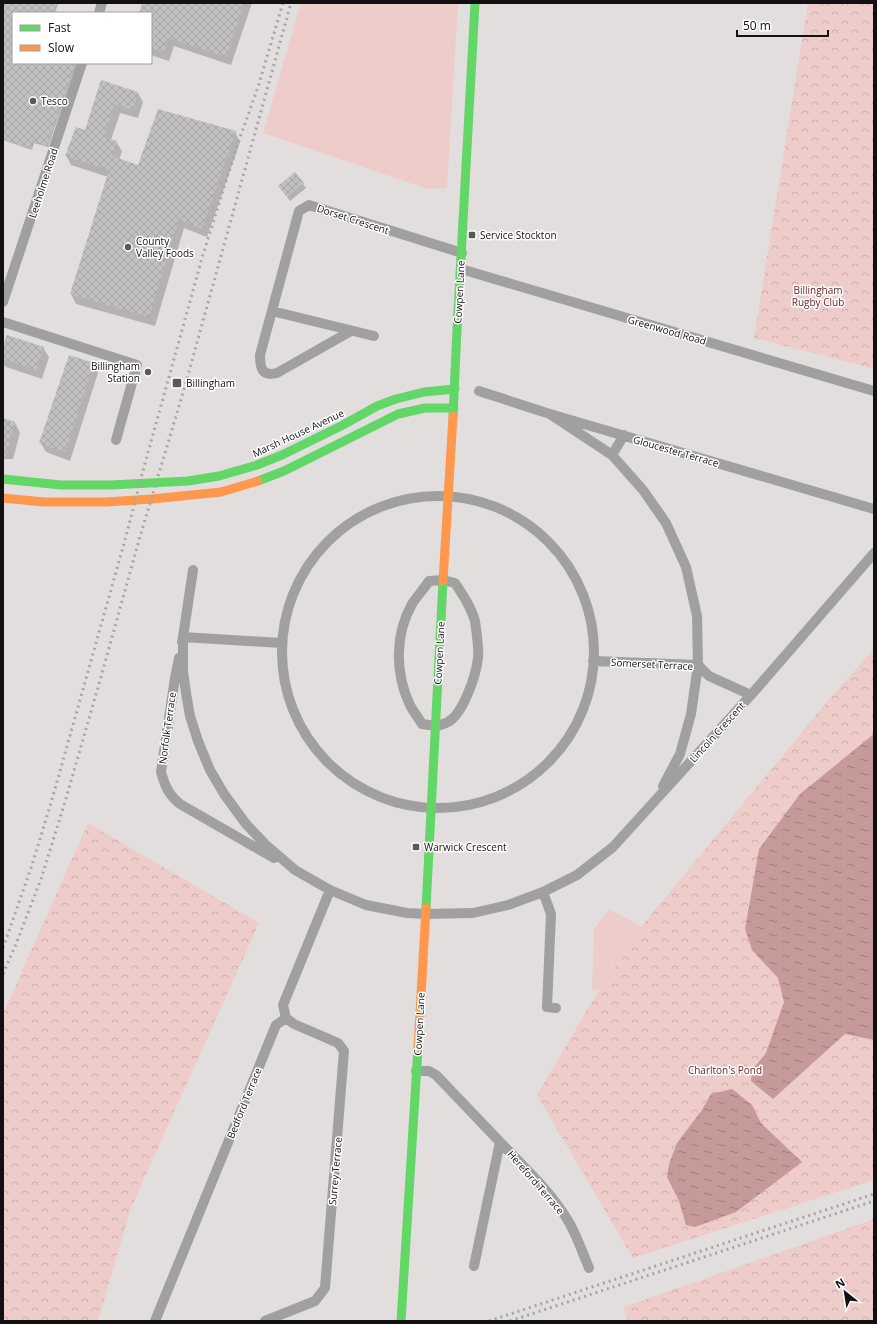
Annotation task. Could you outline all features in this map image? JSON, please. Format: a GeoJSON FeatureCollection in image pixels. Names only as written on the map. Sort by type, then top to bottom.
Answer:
{"type":"FeatureCollection","features":[{"type":"Feature","properties":{"kind":"street","name":"Cowpen Lane"},"geometry":{"type":"LineString","coordinates":[[401,1321],[426,914],[475,3]]}},
{"type":"Feature","properties":{"kind":"street","name":"Leeholme Road"},"geometry":{"type":"LineString","coordinates":[[3,302],[82,64]]}},
{"type":"Feature","properties":{"kind":"street","name":"Dorset Crescent"},"geometry":{"type":"LineString","coordinates":[[351,330],[277,373],[271,375],[264,373],[260,366],[260,355],[299,211],[310,205],[462,253]]}},
{"type":"Feature","properties":{"kind":"street","name":"Greenwood Road"},"geometry":{"type":"LineString","coordinates":[[461,269],[874,391]]}},
{"type":"Feature","properties":{"kind":"street"},"geometry":{"type":"LineString","coordinates":[[272,311],[374,336]]}},
{"type":"Feature","properties":{"kind":"street"},"geometry":{"type":"LineString","coordinates":[[3,322],[137,365],[116,440]]}},
{"type":"Feature","properties":{"kind":"street","name":"Marsh House Avenue"},"geometry":{"type":"LineString","coordinates":[[3,479],[61,485],[111,485],[188,481],[219,476],[257,465],[282,455],[343,425],[377,406],[396,399],[424,392],[454,390]]}},
{"type":"Feature","properties":{"kind":"street","name":"Gloucester Terrace"},"geometry":{"type":"LineString","coordinates":[[479,391],[550,414],[874,509]]}},
{"type":"Feature","properties":{"kind":"street"},"geometry":{"type":"LineString","coordinates":[[3,498],[44,502],[106,502],[221,492],[261,480],[316,456],[398,414],[425,408],[454,408]]}},
{"type":"Feature","properties":{"kind":"street"},"geometry":{"type":"LineString","coordinates":[[550,414],[612,455],[643,490],[666,523],[686,567],[697,616],[698,665],[691,714],[680,754],[656,800]]}},
{"type":"Feature","properties":{"kind":"street"},"geometry":{"type":"LineString","coordinates":[[612,455],[624,435]]}},
{"type":"Feature","properties":{"kind":"street"},"geometry":{"type":"LineString","coordinates":[[431,494],[448,495],[494,506],[524,522],[553,546],[572,571],[588,608],[593,638],[593,661],[590,689],[580,719],[562,749],[540,772],[514,790],[488,800],[450,808],[431,807],[408,805],[382,799],[362,789],[326,761],[311,743],[299,723],[289,700],[284,680],[281,643],[284,622],[290,600],[311,559],[326,541],[346,525],[368,511],[390,502],[411,496],[431,494]]}},
{"type":"Feature","properties":{"kind":"street","name":"Lincoln Crescent"},"geometry":{"type":"LineString","coordinates":[[426,914],[473,912],[508,905],[543,892],[576,875],[613,847],[751,695],[874,553]]}},
{"type":"Feature","properties":{"kind":"street"},"geometry":{"type":"LineString","coordinates":[[193,570],[183,637],[183,671],[190,716],[198,741],[210,770],[224,794],[246,824],[266,845],[295,870],[330,890],[366,905],[407,913],[426,914]]}},
{"type":"Feature","properties":{"kind":"street"},"geometry":{"type":"LineString","coordinates":[[443,580],[455,583],[466,599],[475,621],[479,657],[470,689],[459,711],[448,723],[436,726],[422,724],[409,704],[398,662],[401,632],[412,604],[429,581],[443,580]]}},
{"type":"Feature","properties":{"kind":"street"},"geometry":{"type":"LineString","coordinates":[[183,637],[281,643]]}},
{"type":"Feature","properties":{"kind":"street","name":"Norfolk Terrace"},"geometry":{"type":"LineString","coordinates":[[183,637],[174,678],[161,772],[165,786],[172,797],[180,804],[295,870]]}},
{"type":"Feature","properties":{"kind":"street","name":"Somerset Terrace"},"geometry":{"type":"LineString","coordinates":[[593,661],[698,665],[709,676],[751,695]]}},
{"type":"Feature","properties":{"kind":"street"},"geometry":{"type":"LineString","coordinates":[[286,1018],[283,1005],[330,890]]}},
{"type":"Feature","properties":{"kind":"street"},"geometry":{"type":"LineString","coordinates":[[543,892],[551,914],[547,1007],[556,1008]]}},
{"type":"Feature","properties":{"kind":"street","name":"Bedford Terrace"},"geometry":{"type":"LineString","coordinates":[[155,1321],[276,1025],[286,1018]]}},
{"type":"Feature","properties":{"kind":"street","name":"Surrey Terrace"},"geometry":{"type":"LineString","coordinates":[[265,1321],[315,1301],[325,1288],[344,1051],[338,1044],[294,1024],[286,1018]]}},
{"type":"Feature","properties":{"kind":"street","name":"Hereford Terrace"},"geometry":{"type":"LineString","coordinates":[[416,1071],[429,1071],[436,1075],[545,1191],[562,1211],[573,1230],[589,1268]]}},
{"type":"Feature","properties":{"kind":"street","name":"Hereford Terrace"},"geometry":{"type":"LineString","coordinates":[[474,1266],[500,1142]]}},
{"type":"Feature","properties":{"kind":"green space"},"geometry":{"type":"Polygon","coordinates":[[[301,3],[458,3],[447,188],[428,189],[263,133],[301,3]]]}},
{"type":"Feature","properties":{"kind":"green space","name":"Billingham Rugby Club"},"geometry":{"type":"Polygon","coordinates":[[[808,3],[874,3],[874,369],[754,338],[808,3]]]}},
{"type":"Feature","properties":{"kind":"green space","name":"Charlton's Pond"},"geometry":{"type":"Polygon","coordinates":[[[874,649],[874,1180],[633,1258],[537,1095],[599,990],[641,927],[826,703],[874,649]]]}},
{"type":"Feature","properties":{"kind":"green space"},"geometry":{"type":"Polygon","coordinates":[[[88,823],[259,923],[131,1208],[98,1321],[3,1321],[3,1014],[88,823]]]}},
{"type":"Feature","properties":{"kind":"green space"},"geometry":{"type":"Polygon","coordinates":[[[610,909],[641,927],[599,990],[592,990],[594,929],[610,909]]]}},
{"type":"Feature","properties":{"kind":"green space"},"geometry":{"type":"Polygon","coordinates":[[[874,1219],[874,1321],[628,1321],[624,1307],[874,1219]]]}},
{"type":"Feature","properties":{"kind":"water","name":"Charlton's Pond"},"geometry":{"type":"Polygon","coordinates":[[[874,734],[874,1040],[845,1034],[773,1099],[751,1081],[752,1070],[766,1053],[784,1002],[778,978],[752,950],[745,929],[759,849],[800,794],[874,734]]]}},
{"type":"Feature","properties":{"kind":"water","name":"Charlton's Pond"},"geometry":{"type":"Polygon","coordinates":[[[732,1089],[752,1105],[761,1123],[802,1162],[736,1212],[695,1227],[686,1225],[679,1201],[667,1177],[669,1164],[677,1143],[702,1110],[711,1094],[732,1089]]]}},
{"type":"Feature","properties":{"kind":"building","name":"Tesco"},"geometry":{"type":"Polygon","coordinates":[[[3,3],[57,3],[54,12],[12,12],[12,64],[75,64],[47,146],[33,141],[31,149],[3,139],[3,3]]]}},
{"type":"Feature","properties":{"kind":"building"},"geometry":{"type":"Polygon","coordinates":[[[142,3],[244,3],[226,57],[168,38],[164,52],[152,48],[152,12],[139,12],[142,3]]]}},
{"type":"Feature","properties":{"kind":"building"},"geometry":{"type":"Polygon","coordinates":[[[101,80],[138,92],[133,110],[114,104],[104,137],[117,141],[112,156],[138,165],[158,109],[236,131],[202,229],[179,219],[149,317],[70,294],[109,170],[65,156],[76,127],[85,130],[101,80]]]}},
{"type":"Feature","properties":{"kind":"building"},"geometry":{"type":"Polygon","coordinates":[[[295,172],[304,183],[287,197],[278,186],[295,172]]]}},
{"type":"Feature","properties":{"kind":"building"},"geometry":{"type":"Polygon","coordinates":[[[7,335],[44,347],[36,370],[3,359],[3,346],[7,335]]]}},
{"type":"Feature","properties":{"kind":"building"},"geometry":{"type":"Polygon","coordinates":[[[69,355],[94,363],[65,452],[39,443],[69,355]]]}},
{"type":"Feature","properties":{"kind":"building"},"geometry":{"type":"Polygon","coordinates":[[[3,418],[15,422],[6,456],[3,456],[3,418]]]}},
{"type":"Feature","properties":{"kind":"railway"},"geometry":{"type":"LineString","coordinates":[[3,948],[31,868],[51,803],[202,258],[237,146],[258,87],[283,3]]}},
{"type":"Feature","properties":{"kind":"railway"},"geometry":{"type":"LineString","coordinates":[[3,974],[41,879],[65,802],[139,540],[185,386],[291,3]]}},
{"type":"Feature","properties":{"kind":"railway"},"geometry":{"type":"LineString","coordinates":[[489,1321],[874,1194]]}},
{"type":"Feature","properties":{"kind":"railway"},"geometry":{"type":"LineString","coordinates":[[510,1321],[874,1201]]}},
{"type":"Feature","properties":{"kind":"traffic: fast"},"geometry":{"type":"LineString","coordinates":[[453,416],[475,3]]}},
{"type":"Feature","properties":{"kind":"traffic: fast"},"geometry":{"type":"LineString","coordinates":[[3,479],[61,485],[111,485],[188,481],[219,476],[257,465],[282,455],[343,425],[377,406],[396,399],[424,392],[455,389]]}},
{"type":"Feature","properties":{"kind":"traffic: fast"},"geometry":{"type":"LineString","coordinates":[[258,481],[284,471],[398,414],[425,408],[454,408]]}},
{"type":"Feature","properties":{"kind":"traffic: fast"},"geometry":{"type":"LineString","coordinates":[[426,908],[443,581]]}},
{"type":"Feature","properties":{"kind":"traffic: fast"},"geometry":{"type":"LineString","coordinates":[[401,1321],[418,1048]]}},
{"type":"Feature","properties":{"kind":"traffic: slow"},"geometry":{"type":"LineString","coordinates":[[443,581],[453,416]]}},
{"type":"Feature","properties":{"kind":"traffic: slow"},"geometry":{"type":"LineString","coordinates":[[3,498],[44,502],[106,502],[152,499],[221,492],[258,481]]}},
{"type":"Feature","properties":{"kind":"traffic: slow"},"geometry":{"type":"LineString","coordinates":[[418,1048],[426,908]]}},
{"type":"Feature","properties":{"kind":"place","name":"Tesco"},"geometry":{"type":"Point","coordinates":[33,101]}},
{"type":"Feature","properties":{"kind":"place","name":"Service Stockton"},"geometry":{"type":"Point","coordinates":[472,235]}},
{"type":"Feature","properties":{"kind":"place","name":"County Valley Foods"},"geometry":{"type":"Point","coordinates":[128,247]}},
{"type":"Feature","properties":{"kind":"place","name":"Billingham Station"},"geometry":{"type":"Point","coordinates":[148,372]}},
{"type":"Feature","properties":{"kind":"place","name":"Billingham"},"geometry":{"type":"Point","coordinates":[177,383]}},
{"type":"Feature","properties":{"kind":"place","name":"Warwick Crescent"},"geometry":{"type":"Point","coordinates":[416,847]}}]}
